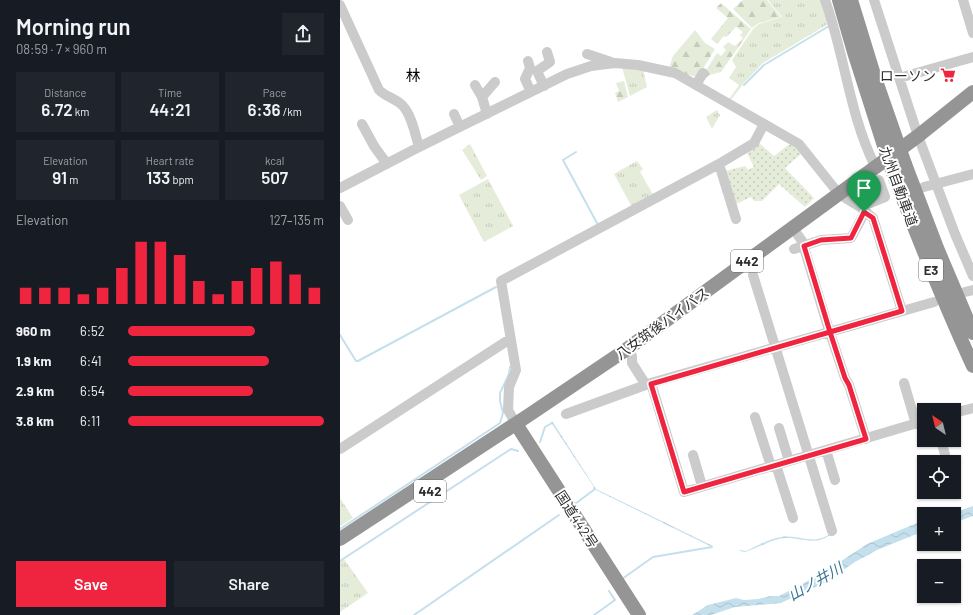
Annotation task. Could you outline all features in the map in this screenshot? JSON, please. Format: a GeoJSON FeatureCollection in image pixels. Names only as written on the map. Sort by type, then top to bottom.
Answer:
{"type":"FeatureCollection","features":[{"type":"Feature","properties":{"kind":"highway","name":"九州自動車道"},"geometry":{"type":"LineString","coordinates":[[839,0],[893,173],[938,288],[973,366]]}},
{"type":"Feature","properties":{"kind":"highway","name":"九州自動車道"},"geometry":{"type":"LineString","coordinates":[[851,0],[875,78],[905,164],[937,248],[973,333]]}},
{"type":"Feature","properties":{"kind":"highway","name":"八女筑後バイパス"},"geometry":{"type":"LineString","coordinates":[[340,550],[629,352],[800,240],[842,196],[877,173],[973,92]]}},
{"type":"Feature","properties":{"kind":"highway","name":"八女筑後バイパス"},"geometry":{"type":"LineString","coordinates":[[629,352],[919,139],[973,105]]}},
{"type":"Feature","properties":{"kind":"highway","name":"八女筑後バイパス"},"geometry":{"type":"LineString","coordinates":[[340,539],[518,428]]}},
{"type":"Feature","properties":{"kind":"highway","name":"国道442号"},"geometry":{"type":"LineString","coordinates":[[518,428],[639,615]]}},
{"type":"Feature","properties":{"kind":"street"},"geometry":{"type":"LineString","coordinates":[[800,240],[851,238],[862,210],[887,196],[867,149],[853,110],[847,77],[825,0]]}},
{"type":"Feature","properties":{"kind":"street"},"geometry":{"type":"LineString","coordinates":[[874,0],[935,184],[973,276]]}},
{"type":"Feature","properties":{"kind":"street"},"geometry":{"type":"LineString","coordinates":[[963,0],[973,33]]}},
{"type":"Feature","properties":{"kind":"street"},"geometry":{"type":"LineString","coordinates":[[340,5],[379,90],[402,105],[408,114],[419,147]]}},
{"type":"Feature","properties":{"kind":"street"},"geometry":{"type":"LineString","coordinates":[[544,86],[537,71],[550,62],[547,52]]}},
{"type":"Feature","properties":{"kind":"street"},"geometry":{"type":"LineString","coordinates":[[587,54],[615,64]]}},
{"type":"Feature","properties":{"kind":"street"},"geometry":{"type":"LineString","coordinates":[[899,78],[973,57]]}},
{"type":"Feature","properties":{"kind":"street"},"geometry":{"type":"LineString","coordinates":[[528,61],[530,68],[525,79],[531,92]]}},
{"type":"Feature","properties":{"kind":"street"},"geometry":{"type":"LineString","coordinates":[[340,188],[419,147],[568,74],[591,66],[615,64],[638,65],[675,73],[799,144],[842,196],[873,218],[902,311]]}},
{"type":"Feature","properties":{"kind":"street"},"geometry":{"type":"LineString","coordinates":[[696,85],[703,73]]}},
{"type":"Feature","properties":{"kind":"street"},"geometry":{"type":"LineString","coordinates":[[482,97],[495,82]]}},
{"type":"Feature","properties":{"kind":"street"},"geometry":{"type":"LineString","coordinates":[[475,86],[482,97],[487,114]]}},
{"type":"Feature","properties":{"kind":"street"},"geometry":{"type":"LineString","coordinates":[[454,114],[460,127]]}},
{"type":"Feature","properties":{"kind":"street"},"geometry":{"type":"LineString","coordinates":[[362,124],[374,146],[387,164]]}},
{"type":"Feature","properties":{"kind":"street"},"geometry":{"type":"LineString","coordinates":[[518,428],[508,410],[509,387],[516,370],[501,280],[719,164],[754,143],[764,124]]}},
{"type":"Feature","properties":{"kind":"street"},"geometry":{"type":"LineString","coordinates":[[719,164],[736,219]]}},
{"type":"Feature","properties":{"kind":"street"},"geometry":{"type":"LineString","coordinates":[[924,187],[973,174]]}},
{"type":"Feature","properties":{"kind":"street"},"geometry":{"type":"LineString","coordinates":[[340,206],[348,220]]}},
{"type":"Feature","properties":{"kind":"street"},"geometry":{"type":"LineString","coordinates":[[794,249],[800,240]]}},
{"type":"Feature","properties":{"kind":"street"},"geometry":{"type":"LineString","coordinates":[[800,240],[866,439]]}},
{"type":"Feature","properties":{"kind":"street"},"geometry":{"type":"LineString","coordinates":[[753,275],[832,531]]}},
{"type":"Feature","properties":{"kind":"street"},"geometry":{"type":"LineString","coordinates":[[566,414],[648,384],[934,302]]}},
{"type":"Feature","properties":{"kind":"street"},"geometry":{"type":"LineString","coordinates":[[340,449],[510,339]]}},
{"type":"Feature","properties":{"kind":"street"},"geometry":{"type":"LineString","coordinates":[[629,352],[632,364],[648,384],[684,492],[917,424]]}},
{"type":"Feature","properties":{"kind":"street"},"geometry":{"type":"LineString","coordinates":[[904,383],[917,416]]}},
{"type":"Feature","properties":{"kind":"street"},"geometry":{"type":"LineString","coordinates":[[961,411],[973,408]]}},
{"type":"Feature","properties":{"kind":"street"},"geometry":{"type":"LineString","coordinates":[[754,417],[793,518]]}},
{"type":"Feature","properties":{"kind":"street"},"geometry":{"type":"LineString","coordinates":[[779,428],[790,461]]}},
{"type":"Feature","properties":{"kind":"street"},"geometry":{"type":"LineString","coordinates":[[826,450],[835,480]]}},
{"type":"Feature","properties":{"kind":"street"},"geometry":{"type":"LineString","coordinates":[[693,455],[702,486]]}},
{"type":"Feature","properties":{"kind":"green space"},"geometry":{"type":"Polygon","coordinates":[[[743,0],[767,0],[781,17],[759,23],[752,28],[733,9],[743,0]]]}},
{"type":"Feature","properties":{"kind":"green space"},"geometry":{"type":"Polygon","coordinates":[[[768,0],[822,0],[828,24],[763,63],[744,83],[730,101],[729,99],[739,85],[729,78],[736,67],[732,60],[753,29],[759,24],[782,17],[768,0]]]}},
{"type":"Feature","properties":{"kind":"green space"},"geometry":{"type":"Polygon","coordinates":[[[721,3],[751,29],[721,72],[709,75],[703,82],[700,80],[717,53],[721,56],[726,50],[723,47],[728,42],[735,46],[743,38],[740,35],[743,32],[736,27],[726,37],[724,36],[717,44],[711,39],[728,18],[716,8],[721,3]]]}},
{"type":"Feature","properties":{"kind":"green space"},"geometry":{"type":"Polygon","coordinates":[[[695,30],[705,43],[715,49],[698,77],[669,68],[673,56],[695,30]]]}},
{"type":"Feature","properties":{"kind":"green space"},"geometry":{"type":"Polygon","coordinates":[[[622,67],[643,69],[647,87],[630,96],[622,67]]]}},
{"type":"Feature","properties":{"kind":"green space"},"geometry":{"type":"Polygon","coordinates":[[[624,81],[628,97],[618,102],[615,93],[619,91],[616,83],[624,81]]]}},
{"type":"Feature","properties":{"kind":"green space"},"geometry":{"type":"Polygon","coordinates":[[[717,110],[720,115],[712,129],[706,117],[717,110]]]}},
{"type":"Feature","properties":{"kind":"green space"},"geometry":{"type":"Polygon","coordinates":[[[759,143],[774,156],[791,143],[802,153],[785,168],[814,198],[805,207],[779,184],[762,201],[754,201],[751,197],[734,205],[725,171],[745,166],[748,170],[754,167],[746,151],[759,143]]]}},
{"type":"Feature","properties":{"kind":"green space"},"geometry":{"type":"Polygon","coordinates":[[[470,144],[487,176],[481,180],[462,150],[470,144]]]}},
{"type":"Feature","properties":{"kind":"green space"},"geometry":{"type":"Polygon","coordinates":[[[637,161],[643,169],[640,172],[654,196],[632,207],[614,174],[637,161]]]}},
{"type":"Feature","properties":{"kind":"green space"},"geometry":{"type":"Polygon","coordinates":[[[488,179],[513,226],[484,242],[459,195],[488,179]]]}},
{"type":"Feature","properties":{"kind":"green space"},"geometry":{"type":"Polygon","coordinates":[[[340,498],[353,518],[340,526],[340,498]]]}},
{"type":"Feature","properties":{"kind":"green space"},"geometry":{"type":"Polygon","coordinates":[[[344,559],[368,593],[340,612],[340,562],[344,559]]]}},
{"type":"Feature","properties":{"kind":"water"},"geometry":{"type":"Polygon","coordinates":[[[552,421],[596,489],[713,546],[712,547],[596,490],[552,424],[550,424],[552,421]]]}},
{"type":"Feature","properties":{"kind":"water"},"geometry":{"type":"Polygon","coordinates":[[[973,506],[973,516],[961,520],[961,510],[973,506]]]}},
{"type":"Feature","properties":{"kind":"water","name":"山ノ井川"},"geometry":{"type":"Polygon","coordinates":[[[917,523],[917,534],[877,550],[855,562],[826,582],[781,603],[735,607],[711,615],[692,615],[708,605],[736,598],[744,600],[779,596],[823,573],[867,544],[917,523]]]}},
{"type":"Feature","properties":{"kind":"water"},"geometry":{"type":"Polygon","coordinates":[[[830,534],[825,538],[814,541],[782,538],[745,552],[740,551],[746,551],[768,541],[781,537],[817,539],[830,534]]]}},
{"type":"Feature","properties":{"kind":"waterway"},"geometry":{"type":"LineString","coordinates":[[744,85],[764,65],[829,26]]}},
{"type":"Feature","properties":{"kind":"waterway"},"geometry":{"type":"LineString","coordinates":[[576,152],[563,160],[598,225]]}},
{"type":"Feature","properties":{"kind":"waterway"},"geometry":{"type":"LineString","coordinates":[[340,335],[356,361],[358,361],[496,287]]}},
{"type":"Feature","properties":{"kind":"waterway"},"geometry":{"type":"LineString","coordinates":[[340,529],[500,423],[503,413],[500,393],[509,374],[510,367]]}},
{"type":"Feature","properties":{"kind":"waterway"},"geometry":{"type":"LineString","coordinates":[[540,442],[545,427],[552,423]]}},
{"type":"Feature","properties":{"kind":"waterway"},"geometry":{"type":"LineString","coordinates":[[340,561],[511,449],[518,451]]}},
{"type":"Feature","properties":{"kind":"waterway"},"geometry":{"type":"LineString","coordinates":[[575,504],[595,489],[594,488]]}},
{"type":"Feature","properties":{"kind":"waterway"},"geometry":{"type":"LineString","coordinates":[[414,615],[559,515]]}},
{"type":"Feature","properties":{"kind":"waterway"},"geometry":{"type":"LineString","coordinates":[[622,579],[653,557],[712,547]]}},
{"type":"Feature","properties":{"kind":"waterway"},"geometry":{"type":"LineString","coordinates":[[594,615],[615,600],[609,591]]}},
{"type":"Feature","properties":{"kind":"place","name":"ローソン"},"geometry":{"type":"Point","coordinates":[948,75]}},
{"type":"Feature","properties":{"kind":"district","name":"林"},"geometry":{"type":"Point","coordinates":[413,75]}},
{"type":"Feature","properties":{"kind":"route"},"geometry":{"type":"LineString","coordinates":[[864,212],[851,238],[821,240],[804,246],[830,332],[651,384],[684,492],[866,439],[830,332],[902,311],[873,218],[864,212]]}}]}
